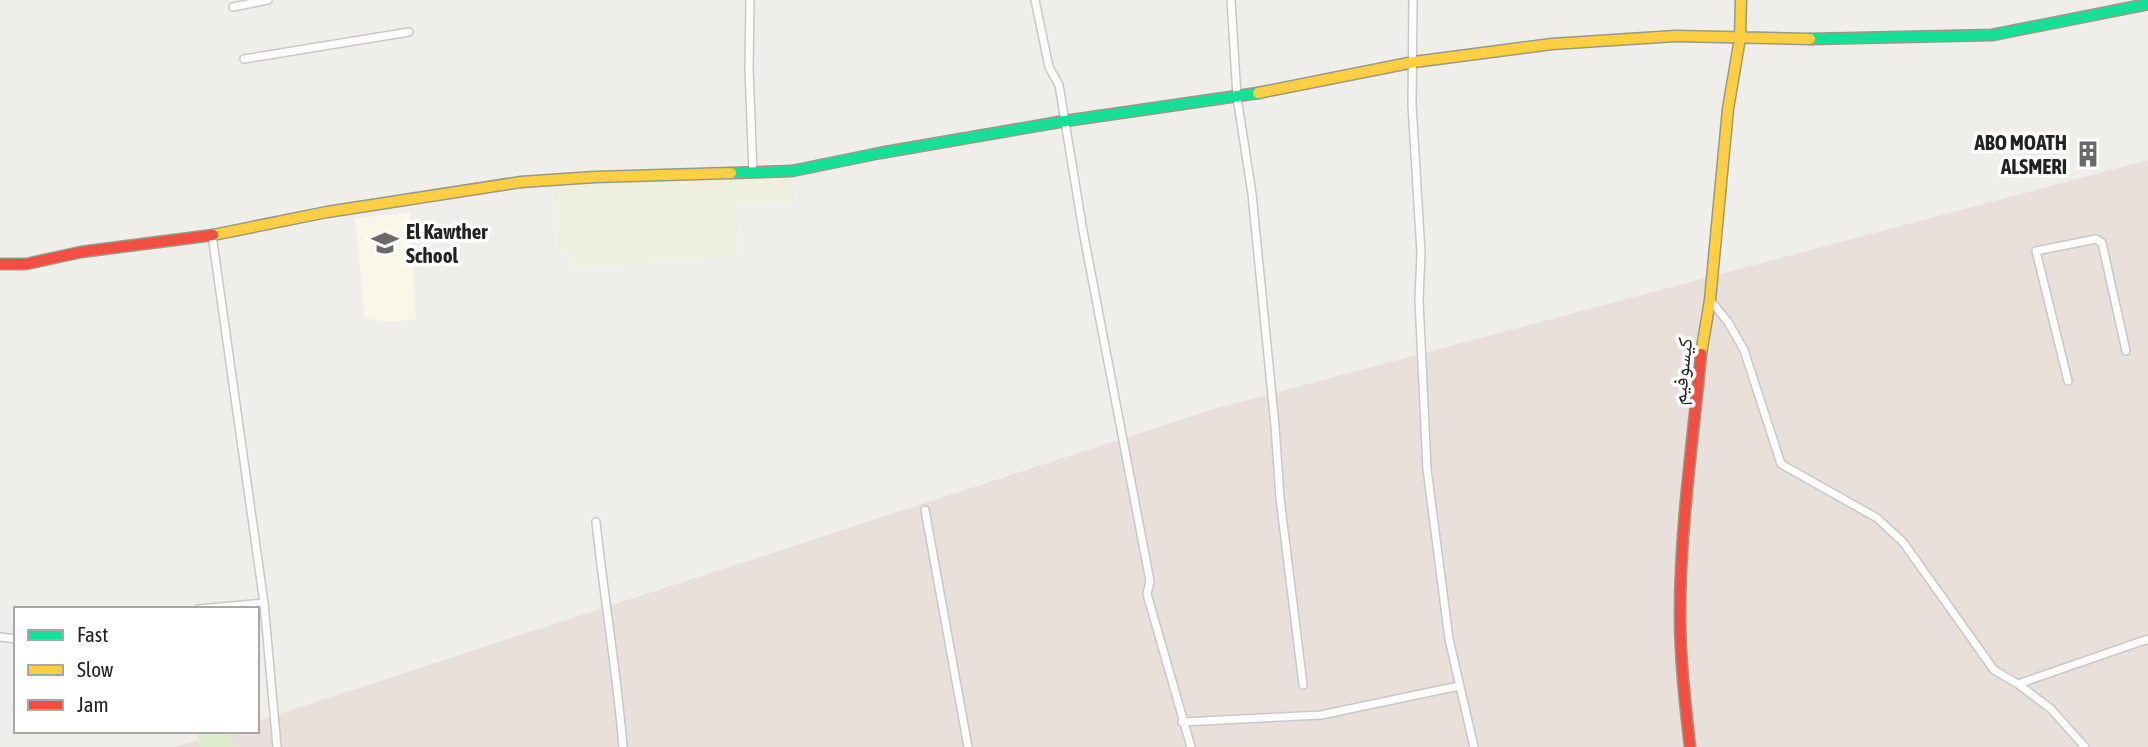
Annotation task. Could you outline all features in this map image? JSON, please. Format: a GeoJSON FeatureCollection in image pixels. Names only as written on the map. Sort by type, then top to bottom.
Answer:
{"type":"FeatureCollection","features":[{"type":"Feature","properties":{"kind":"street"},"geometry":{"type":"LineString","coordinates":[[233,7],[268,0]]}},
{"type":"Feature","properties":{"kind":"street"},"geometry":{"type":"LineString","coordinates":[[750,0],[749,69],[753,173]]}},
{"type":"Feature","properties":{"kind":"street"},"geometry":{"type":"LineString","coordinates":[[1035,0],[1049,67],[1059,85],[1083,231],[1150,581],[1147,594],[1191,747]]}},
{"type":"Feature","properties":{"kind":"street"},"geometry":{"type":"LineString","coordinates":[[1231,0],[1237,97],[1252,194],[1280,499],[1303,685]]}},
{"type":"Feature","properties":{"kind":"street"},"geometry":{"type":"LineString","coordinates":[[1413,0],[1412,104],[1427,469],[1441,586],[1459,686],[1474,747]]}},
{"type":"Feature","properties":{"kind":"street","name":"كيسوفيم"},"geometry":{"type":"LineString","coordinates":[[1690,747],[1680,614],[1685,532],[1728,109],[1740,38],[1741,0]]}},
{"type":"Feature","properties":{"kind":"street"},"geometry":{"type":"LineString","coordinates":[[0,264],[26,264],[81,252],[212,235],[327,212],[521,182],[792,171],[1065,121],[1237,97],[1414,62],[1552,44],[1675,36],[1828,39],[1992,35],[2148,4]]}},
{"type":"Feature","properties":{"kind":"street"},"geometry":{"type":"LineString","coordinates":[[244,59],[409,32]]}},
{"type":"Feature","properties":{"kind":"street"},"geometry":{"type":"LineString","coordinates":[[212,235],[264,603],[277,747]]}},
{"type":"Feature","properties":{"kind":"street"},"geometry":{"type":"LineString","coordinates":[[2068,381],[2036,251],[2096,239],[2102,243],[2126,351]]}},
{"type":"Feature","properties":{"kind":"street"},"geometry":{"type":"LineString","coordinates":[[1710,300],[1728,322],[1744,350],[1781,464],[1877,518],[1903,542],[1994,670],[2051,709],[2085,747]]}},
{"type":"Feature","properties":{"kind":"street"},"geometry":{"type":"LineString","coordinates":[[925,510],[968,747]]}},
{"type":"Feature","properties":{"kind":"street"},"geometry":{"type":"LineString","coordinates":[[596,522],[606,612],[618,676],[623,747]]}},
{"type":"Feature","properties":{"kind":"street"},"geometry":{"type":"LineString","coordinates":[[220,607],[264,603]]}},
{"type":"Feature","properties":{"kind":"street"},"geometry":{"type":"LineString","coordinates":[[2018,684],[2148,639]]}},
{"type":"Feature","properties":{"kind":"street"},"geometry":{"type":"LineString","coordinates":[[1182,722],[1321,715],[1459,686]]}},
{"type":"Feature","properties":{"kind":"shaded area"},"geometry":{"type":"Polygon","coordinates":[[[2148,160],[2148,747],[176,747],[219,733],[259,733],[259,720],[1210,410],[2148,160]]]}},
{"type":"Feature","properties":{"kind":"shaded area","name":"El Kawther School"},"geometry":{"type":"Polygon","coordinates":[[[410,213],[416,319],[387,322],[365,318],[355,218],[410,213]]]}},
{"type":"Feature","properties":{"kind":"green space"},"geometry":{"type":"Polygon","coordinates":[[[791,178],[795,202],[735,206],[742,254],[572,270],[571,253],[559,253],[554,192],[595,183],[791,178]]]}},
{"type":"Feature","properties":{"kind":"green space"},"geometry":{"type":"Polygon","coordinates":[[[197,733],[230,733],[233,747],[200,747],[197,733]]]}},
{"type":"Feature","properties":{"kind":"traffic: fast"},"geometry":{"type":"LineString","coordinates":[[1810,39],[1992,35],[2148,4]]}},
{"type":"Feature","properties":{"kind":"traffic: fast"},"geometry":{"type":"LineString","coordinates":[[731,173],[792,171],[1065,121],[1258,93]]}},
{"type":"Feature","properties":{"kind":"traffic: slow"},"geometry":{"type":"LineString","coordinates":[[1701,354],[1710,300],[1728,109],[1740,38],[1741,0]]}},
{"type":"Feature","properties":{"kind":"traffic: slow"},"geometry":{"type":"LineString","coordinates":[[1258,93],[1414,62],[1552,44],[1675,36],[1810,39]]}},
{"type":"Feature","properties":{"kind":"traffic: slow"},"geometry":{"type":"LineString","coordinates":[[213,235],[327,212],[521,182],[731,173]]}},
{"type":"Feature","properties":{"kind":"traffic: jam"},"geometry":{"type":"LineString","coordinates":[[0,264],[26,264],[81,252],[213,235]]}},
{"type":"Feature","properties":{"kind":"traffic: jam"},"geometry":{"type":"LineString","coordinates":[[1690,747],[1680,614],[1685,517],[1701,354]]}},
{"type":"Feature","properties":{"kind":"place","name":"ABO MOATH ALSMERI"},"geometry":{"type":"Point","coordinates":[2088,154]}},
{"type":"Feature","properties":{"kind":"place","name":"El Kawther School"},"geometry":{"type":"Point","coordinates":[385,243]}}]}
